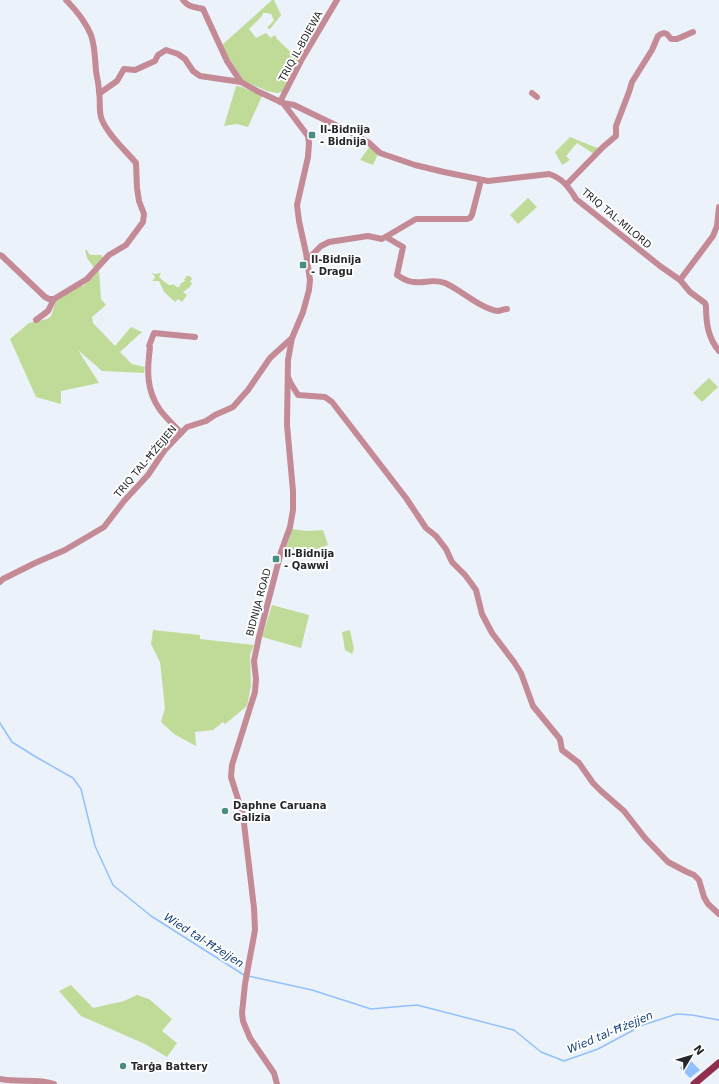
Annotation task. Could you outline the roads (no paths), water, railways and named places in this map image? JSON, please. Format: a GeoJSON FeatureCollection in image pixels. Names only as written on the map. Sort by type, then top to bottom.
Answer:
{"type":"FeatureCollection","features":[{"type":"Feature","properties":{"kind":"main road"},"geometry":{"type":"LineString","coordinates":[[694,1084],[719,1063]]}},
{"type":"Feature","properties":{"kind":"main road"},"geometry":{"type":"LineString","coordinates":[[700,1084],[719,1068]]}},
{"type":"Feature","properties":{"kind":"street"},"geometry":{"type":"LineString","coordinates":[[36,320],[48,311],[54,299],[86,279],[109,255],[126,245],[143,222],[144,214],[139,201],[136,163],[104,125],[100,115],[100,94],[94,45],[91,34],[80,16],[66,0]]}},
{"type":"Feature","properties":{"kind":"street"},"geometry":{"type":"LineString","coordinates":[[183,0],[186,4],[203,9],[227,61],[241,82]]}},
{"type":"Feature","properties":{"kind":"street","name":"TRIQ IL-BDIEWA"},"geometry":{"type":"LineString","coordinates":[[282,103],[302,59],[337,0]]}},
{"type":"Feature","properties":{"kind":"street"},"geometry":{"type":"LineString","coordinates":[[567,184],[602,147],[616,136],[616,126],[632,82],[652,50],[658,36],[664,33],[671,39],[677,39],[693,32]]}},
{"type":"Feature","properties":{"kind":"street"},"geometry":{"type":"LineString","coordinates":[[100,94],[103,90],[117,81],[124,69],[135,70],[155,61],[158,55],[166,50],[178,54],[185,59],[193,71],[200,76],[241,82]]}},
{"type":"Feature","properties":{"kind":"street","name":"TRIQ TAL-MILORD"},"geometry":{"type":"LineString","coordinates":[[241,82],[282,103],[294,105],[350,132],[368,142],[380,153],[415,165],[488,181],[550,174],[556,176],[567,184],[576,198],[660,266],[680,280],[690,292],[705,304],[707,327],[714,344],[719,351]]}},
{"type":"Feature","properties":{"kind":"street","name":"BIDNIJA ROAD"},"geometry":{"type":"LineString","coordinates":[[277,1084],[274,1073],[250,1038],[243,1021],[242,1014],[245,984],[255,930],[254,908],[243,815],[231,777],[232,766],[255,692],[256,679],[254,661],[259,637],[281,552],[290,527],[293,491],[287,425],[288,360],[292,338],[303,312],[310,280],[297,205],[308,157],[308,136],[282,103]]}},
{"type":"Feature","properties":{"kind":"street"},"geometry":{"type":"LineString","coordinates":[[307,260],[321,246],[329,242],[368,236],[382,239],[416,219],[470,218],[481,180]]}},
{"type":"Feature","properties":{"kind":"street"},"geometry":{"type":"LineString","coordinates":[[680,280],[713,236],[719,206]]}},
{"type":"Feature","properties":{"kind":"street"},"geometry":{"type":"LineString","coordinates":[[386,237],[403,247],[397,275],[414,283],[428,281],[443,282],[482,305],[498,311],[507,309]]}},
{"type":"Feature","properties":{"kind":"street"},"geometry":{"type":"LineString","coordinates":[[0,255],[45,297],[54,299]]}},
{"type":"Feature","properties":{"kind":"street"},"geometry":{"type":"LineString","coordinates":[[181,433],[161,411],[152,394],[148,378],[149,346],[154,333],[195,337]]}},
{"type":"Feature","properties":{"kind":"street","name":"TRIQ TAL-ĦŻEJJEN"},"geometry":{"type":"LineString","coordinates":[[0,582],[3,579],[35,563],[65,550],[104,526],[148,475],[164,451],[187,427],[206,421],[233,407],[248,390],[270,358],[292,338]]}},
{"type":"Feature","properties":{"kind":"street"},"geometry":{"type":"LineString","coordinates":[[288,375],[290,382],[298,395],[325,397],[332,402],[406,498],[426,528],[436,536],[446,548],[452,562],[465,575],[476,590],[482,614],[492,633],[521,673],[533,706],[560,739],[562,750],[579,763],[593,783],[624,811],[645,838],[668,862],[694,875],[699,880],[704,897],[708,904],[719,914]]}},
{"type":"Feature","properties":{"kind":"street"},"geometry":{"type":"LineString","coordinates":[[0,1079],[8,1081],[38,1081],[54,1084]]}},
{"type":"Feature","properties":{"kind":"water"},"geometry":{"type":"Polygon","coordinates":[[[689,1059],[700,1070],[690,1078],[680,1068],[689,1059]]]}},
{"type":"Feature","properties":{"kind":"waterway","name":"Wied tal-Ħżejjen"},"geometry":{"type":"LineString","coordinates":[[0,723],[12,742],[73,778],[81,789],[95,846],[113,885],[151,916],[244,975]]}},
{"type":"Feature","properties":{"kind":"waterway","name":"Wied tal-Ħżejjen"},"geometry":{"type":"LineString","coordinates":[[248,976],[312,990],[371,1009],[417,1005],[514,1030],[541,1052],[564,1061],[598,1049],[643,1025],[677,1014],[719,1020]]}},
{"type":"Feature","properties":{"kind":"place","name":"Il-Bidnija - Bidnija"},"geometry":{"type":"Point","coordinates":[312,135]}},
{"type":"Feature","properties":{"kind":"place","name":"Il-Bidnija - Dragu"},"geometry":{"type":"Point","coordinates":[303,265]}},
{"type":"Feature","properties":{"kind":"place","name":"Il-Bidnija - Qawwi"},"geometry":{"type":"Point","coordinates":[276,559]}},
{"type":"Feature","properties":{"kind":"place","name":"Daphne Caruana Galizia"},"geometry":{"type":"Point","coordinates":[225,811]}},
{"type":"Feature","properties":{"kind":"place","name":"Tarġa Battery"},"geometry":{"type":"Point","coordinates":[123,1066]}}]}
